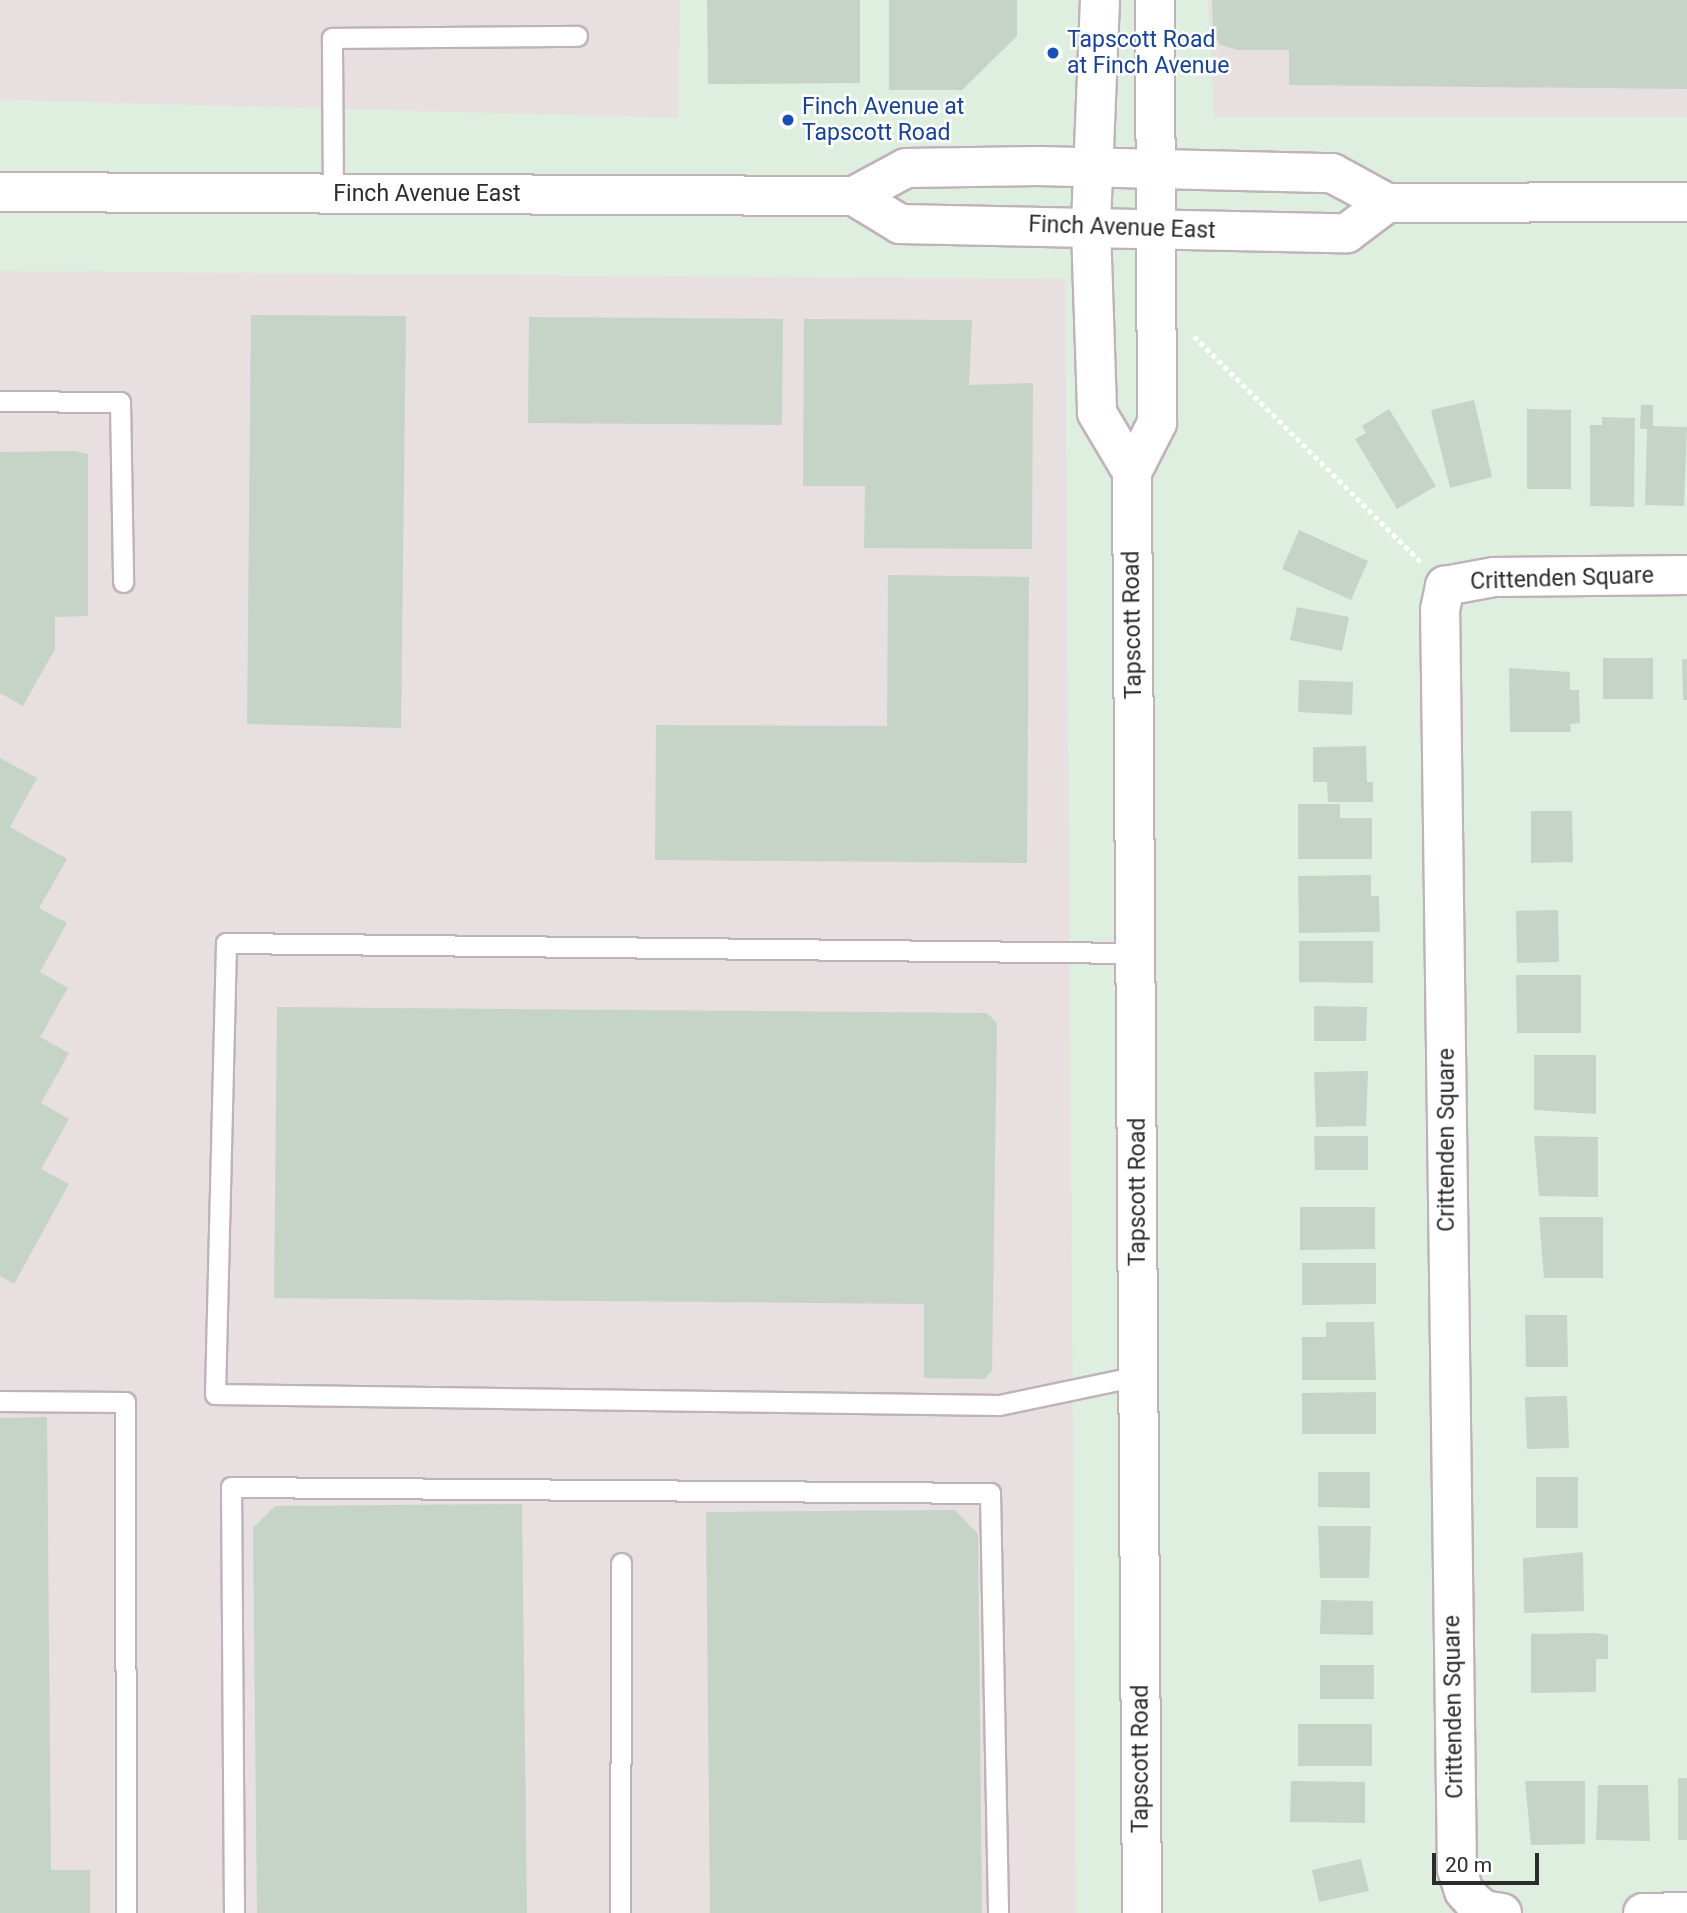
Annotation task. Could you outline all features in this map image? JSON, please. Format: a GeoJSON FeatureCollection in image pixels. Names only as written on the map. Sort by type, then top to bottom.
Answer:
{"type":"FeatureCollection","features":[{"type":"Feature","properties":{"kind":"street","name":"Tapscott Road"},"geometry":{"type":"LineString","coordinates":[[1100,0],[1091,228],[1097,413],[1132,472]]}},
{"type":"Feature","properties":{"kind":"street","name":"Tapscott Road"},"geometry":{"type":"LineString","coordinates":[[1142,1913],[1138,953],[1132,472],[1157,423],[1155,0]]}},
{"type":"Feature","properties":{"kind":"street","name":"Finch Avenue East"},"geometry":{"type":"LineString","coordinates":[[0,192],[854,196],[906,167],[1094,168],[1332,173],[1387,203],[1687,202]]}},
{"type":"Feature","properties":{"kind":"street","name":"Finch Avenue East"},"geometry":{"type":"LineString","coordinates":[[854,196],[900,224],[1347,233],[1387,203]]}},
{"type":"Feature","properties":{"kind":"street","name":"Crittenden Square"},"geometry":{"type":"LineString","coordinates":[[1502,1913],[1484,1910],[1473,1900],[1464,1891],[1457,1869],[1440,610],[1445,586],[1494,577],[1687,575]]}},
{"type":"Feature","properties":{"kind":"street"},"geometry":{"type":"LineString","coordinates":[[1643,1913],[1687,1912]]}},
{"type":"Feature","properties":{"kind":"lane"},"geometry":{"type":"LineString","coordinates":[[333,194],[331,38],[577,36]]}},
{"type":"Feature","properties":{"kind":"lane"},"geometry":{"type":"LineString","coordinates":[[0,401],[120,402],[124,582]]}},
{"type":"Feature","properties":{"kind":"lane"},"geometry":{"type":"LineString","coordinates":[[1138,953],[226,943],[215,1394],[999,1405],[1138,1376]]}},
{"type":"Feature","properties":{"kind":"lane"},"geometry":{"type":"LineString","coordinates":[[0,1401],[125,1402],[126,1913]]}},
{"type":"Feature","properties":{"kind":"lane"},"geometry":{"type":"LineString","coordinates":[[234,1913],[231,1486],[990,1493],[998,1913]]}},
{"type":"Feature","properties":{"kind":"lane"},"geometry":{"type":"LineString","coordinates":[[620,1913],[621,1563]]}},
{"type":"Feature","properties":{"kind":"path"},"geometry":{"type":"LineString","coordinates":[[1156,303],[1445,586]]}},
{"type":"Feature","properties":{"kind":"shaded area"},"geometry":{"type":"Polygon","coordinates":[[[0,0],[680,0],[678,118],[0,100],[0,0]]]}},
{"type":"Feature","properties":{"kind":"shaded area"},"geometry":{"type":"Polygon","coordinates":[[[1208,0],[1687,0],[1687,117],[1214,117],[1208,0]]]}},
{"type":"Feature","properties":{"kind":"shaded area"},"geometry":{"type":"Polygon","coordinates":[[[0,271],[1065,279],[1076,1913],[0,1913],[0,271]]]}},
{"type":"Feature","properties":{"kind":"building"},"geometry":{"type":"Polygon","coordinates":[[[707,0],[860,0],[860,83],[708,84],[707,0]]]}},
{"type":"Feature","properties":{"kind":"building"},"geometry":{"type":"Polygon","coordinates":[[[889,0],[1017,0],[1017,36],[962,90],[889,90],[889,0]]]}},
{"type":"Feature","properties":{"kind":"building"},"geometry":{"type":"Polygon","coordinates":[[[1212,0],[1687,0],[1687,89],[1289,85],[1289,50],[1238,50],[1220,45],[1213,33],[1212,0]]]}},
{"type":"Feature","properties":{"kind":"building"},"geometry":{"type":"Polygon","coordinates":[[[251,315],[406,316],[401,728],[247,724],[251,315]]]}},
{"type":"Feature","properties":{"kind":"building"},"geometry":{"type":"Polygon","coordinates":[[[529,317],[783,319],[782,425],[528,423],[529,317]]]}},
{"type":"Feature","properties":{"kind":"building"},"geometry":{"type":"Polygon","coordinates":[[[804,319],[972,320],[969,385],[1033,383],[1032,549],[864,548],[865,486],[803,486],[804,319]]]}},
{"type":"Feature","properties":{"kind":"building"},"geometry":{"type":"Polygon","coordinates":[[[1474,400],[1492,477],[1450,488],[1431,410],[1474,400]]]}},
{"type":"Feature","properties":{"kind":"building"},"geometry":{"type":"Polygon","coordinates":[[[1641,405],[1653,405],[1653,426],[1687,427],[1684,506],[1645,505],[1647,429],[1640,429],[1641,405]]]}},
{"type":"Feature","properties":{"kind":"building"},"geometry":{"type":"Polygon","coordinates":[[[1389,409],[1436,486],[1397,509],[1355,439],[1366,433],[1362,426],[1389,409]]]}},
{"type":"Feature","properties":{"kind":"building"},"geometry":{"type":"Polygon","coordinates":[[[1527,409],[1571,410],[1571,489],[1527,489],[1527,409]]]}},
{"type":"Feature","properties":{"kind":"building"},"geometry":{"type":"Polygon","coordinates":[[[1602,417],[1635,418],[1634,507],[1590,506],[1590,425],[1602,425],[1602,417]]]}},
{"type":"Feature","properties":{"kind":"building"},"geometry":{"type":"Polygon","coordinates":[[[75,451],[88,454],[88,616],[55,617],[55,649],[23,706],[0,693],[0,452],[75,451]]]}},
{"type":"Feature","properties":{"kind":"building"},"geometry":{"type":"Polygon","coordinates":[[[1299,530],[1368,561],[1351,600],[1282,569],[1299,530]]]}},
{"type":"Feature","properties":{"kind":"building"},"geometry":{"type":"Polygon","coordinates":[[[888,575],[1029,577],[1027,863],[655,860],[656,725],[887,726],[888,575]]]}},
{"type":"Feature","properties":{"kind":"building"},"geometry":{"type":"Polygon","coordinates":[[[1297,607],[1349,617],[1342,651],[1290,640],[1297,607]]]}},
{"type":"Feature","properties":{"kind":"building"},"geometry":{"type":"Polygon","coordinates":[[[1603,658],[1653,658],[1653,699],[1603,699],[1603,658]]]}},
{"type":"Feature","properties":{"kind":"building"},"geometry":{"type":"Polygon","coordinates":[[[1682,659],[1687,659],[1687,700],[1683,700],[1682,659]]]}},
{"type":"Feature","properties":{"kind":"building"},"geometry":{"type":"Polygon","coordinates":[[[1509,668],[1570,672],[1570,690],[1579,690],[1580,723],[1570,724],[1571,732],[1510,732],[1509,668]]]}},
{"type":"Feature","properties":{"kind":"building"},"geometry":{"type":"Polygon","coordinates":[[[1299,680],[1353,682],[1352,715],[1298,712],[1299,680]]]}},
{"type":"Feature","properties":{"kind":"building"},"geometry":{"type":"Polygon","coordinates":[[[1366,746],[1367,782],[1373,782],[1373,802],[1328,802],[1327,782],[1313,782],[1313,747],[1366,746]]]}},
{"type":"Feature","properties":{"kind":"building"},"geometry":{"type":"Polygon","coordinates":[[[0,758],[37,778],[10,827],[67,859],[39,908],[67,923],[40,972],[68,988],[40,1037],[69,1053],[41,1103],[69,1119],[41,1169],[69,1184],[14,1284],[0,1276],[0,758]]]}},
{"type":"Feature","properties":{"kind":"building"},"geometry":{"type":"Polygon","coordinates":[[[1298,804],[1340,804],[1340,818],[1372,818],[1372,859],[1298,859],[1298,804]]]}},
{"type":"Feature","properties":{"kind":"building"},"geometry":{"type":"Polygon","coordinates":[[[1531,811],[1572,811],[1573,862],[1531,863],[1531,811]]]}},
{"type":"Feature","properties":{"kind":"building"},"geometry":{"type":"Polygon","coordinates":[[[1371,875],[1371,896],[1379,896],[1380,932],[1299,933],[1298,876],[1371,875]]]}},
{"type":"Feature","properties":{"kind":"building"},"geometry":{"type":"Polygon","coordinates":[[[1558,910],[1559,962],[1517,963],[1516,911],[1558,910]]]}},
{"type":"Feature","properties":{"kind":"building"},"geometry":{"type":"Polygon","coordinates":[[[1299,941],[1373,941],[1373,983],[1299,982],[1299,941]]]}},
{"type":"Feature","properties":{"kind":"building"},"geometry":{"type":"Polygon","coordinates":[[[1516,975],[1581,975],[1581,1033],[1517,1033],[1516,975]]]}},
{"type":"Feature","properties":{"kind":"building"},"geometry":{"type":"Polygon","coordinates":[[[1314,1006],[1367,1007],[1366,1041],[1314,1041],[1314,1006]]]}},
{"type":"Feature","properties":{"kind":"building"},"geometry":{"type":"Polygon","coordinates":[[[277,1007],[987,1013],[997,1023],[992,1371],[984,1379],[924,1378],[924,1304],[274,1298],[277,1007]]]}},
{"type":"Feature","properties":{"kind":"building"},"geometry":{"type":"Polygon","coordinates":[[[1534,1055],[1596,1055],[1596,1114],[1534,1110],[1534,1055]]]}},
{"type":"Feature","properties":{"kind":"building"},"geometry":{"type":"Polygon","coordinates":[[[1368,1071],[1366,1126],[1316,1127],[1314,1072],[1368,1071]]]}},
{"type":"Feature","properties":{"kind":"building"},"geometry":{"type":"Polygon","coordinates":[[[1314,1136],[1368,1136],[1368,1170],[1315,1170],[1314,1136]]]}},
{"type":"Feature","properties":{"kind":"building"},"geometry":{"type":"Polygon","coordinates":[[[1534,1136],[1598,1137],[1598,1197],[1539,1196],[1534,1136]]]}},
{"type":"Feature","properties":{"kind":"building"},"geometry":{"type":"Polygon","coordinates":[[[1300,1207],[1375,1207],[1375,1249],[1300,1250],[1300,1207]]]}},
{"type":"Feature","properties":{"kind":"building"},"geometry":{"type":"Polygon","coordinates":[[[1539,1217],[1603,1217],[1603,1278],[1544,1278],[1539,1217]]]}},
{"type":"Feature","properties":{"kind":"building"},"geometry":{"type":"Polygon","coordinates":[[[1302,1263],[1376,1263],[1376,1304],[1302,1305],[1302,1263]]]}},
{"type":"Feature","properties":{"kind":"building"},"geometry":{"type":"Polygon","coordinates":[[[1525,1315],[1567,1315],[1568,1367],[1526,1367],[1525,1315]]]}},
{"type":"Feature","properties":{"kind":"building"},"geometry":{"type":"Polygon","coordinates":[[[1326,1322],[1374,1322],[1376,1380],[1302,1380],[1302,1337],[1326,1337],[1326,1322]]]}},
{"type":"Feature","properties":{"kind":"building"},"geometry":{"type":"Polygon","coordinates":[[[1376,1392],[1376,1434],[1302,1434],[1302,1393],[1376,1392]]]}},
{"type":"Feature","properties":{"kind":"building"},"geometry":{"type":"Polygon","coordinates":[[[1567,1396],[1569,1448],[1527,1449],[1525,1397],[1567,1396]]]}},
{"type":"Feature","properties":{"kind":"building"},"geometry":{"type":"Polygon","coordinates":[[[47,1417],[51,1870],[90,1870],[90,1913],[0,1913],[0,1418],[47,1417]]]}},
{"type":"Feature","properties":{"kind":"building"},"geometry":{"type":"Polygon","coordinates":[[[1318,1472],[1370,1472],[1370,1508],[1318,1507],[1318,1472]]]}},
{"type":"Feature","properties":{"kind":"building"},"geometry":{"type":"Polygon","coordinates":[[[1536,1477],[1578,1477],[1578,1528],[1536,1528],[1536,1477]]]}},
{"type":"Feature","properties":{"kind":"building"},"geometry":{"type":"Polygon","coordinates":[[[522,1504],[527,1913],[257,1913],[253,1528],[275,1506],[522,1504]]]}},
{"type":"Feature","properties":{"kind":"building"},"geometry":{"type":"Polygon","coordinates":[[[955,1510],[978,1534],[982,1913],[710,1913],[706,1512],[955,1510]]]}},
{"type":"Feature","properties":{"kind":"building"},"geometry":{"type":"Polygon","coordinates":[[[1318,1526],[1371,1526],[1369,1578],[1320,1578],[1318,1526]]]}},
{"type":"Feature","properties":{"kind":"building"},"geometry":{"type":"Polygon","coordinates":[[[1583,1552],[1584,1611],[1524,1613],[1523,1558],[1583,1552]]]}},
{"type":"Feature","properties":{"kind":"building"},"geometry":{"type":"Polygon","coordinates":[[[1321,1600],[1373,1601],[1373,1635],[1320,1634],[1321,1600]]]}},
{"type":"Feature","properties":{"kind":"building"},"geometry":{"type":"Polygon","coordinates":[[[1531,1634],[1608,1635],[1608,1659],[1596,1659],[1596,1692],[1531,1693],[1531,1634]]]}},
{"type":"Feature","properties":{"kind":"building"},"geometry":{"type":"Polygon","coordinates":[[[1320,1665],[1374,1665],[1374,1699],[1320,1699],[1320,1665]]]}},
{"type":"Feature","properties":{"kind":"building"},"geometry":{"type":"Polygon","coordinates":[[[1298,1724],[1372,1724],[1372,1766],[1298,1766],[1298,1724]]]}},
{"type":"Feature","properties":{"kind":"building"},"geometry":{"type":"Polygon","coordinates":[[[1678,1778],[1687,1778],[1687,1840],[1678,1840],[1678,1778]]]}},
{"type":"Feature","properties":{"kind":"building"},"geometry":{"type":"Polygon","coordinates":[[[1291,1781],[1365,1782],[1365,1823],[1290,1822],[1291,1781]]]}},
{"type":"Feature","properties":{"kind":"building"},"geometry":{"type":"Polygon","coordinates":[[[1525,1781],[1585,1781],[1585,1844],[1531,1845],[1525,1781]]]}},
{"type":"Feature","properties":{"kind":"building"},"geometry":{"type":"Polygon","coordinates":[[[1598,1785],[1648,1785],[1650,1841],[1596,1840],[1598,1785]]]}},
{"type":"Feature","properties":{"kind":"building"},"geometry":{"type":"Polygon","coordinates":[[[1361,1859],[1369,1891],[1319,1902],[1312,1870],[1361,1859]]]}},
{"type":"Feature","properties":{"kind":"place","name":"Tapscott Road at Finch Avenue"},"geometry":{"type":"Point","coordinates":[1053,53]}},
{"type":"Feature","properties":{"kind":"place","name":"Finch Avenue at Tapscott Road"},"geometry":{"type":"Point","coordinates":[788,120]}}]}
